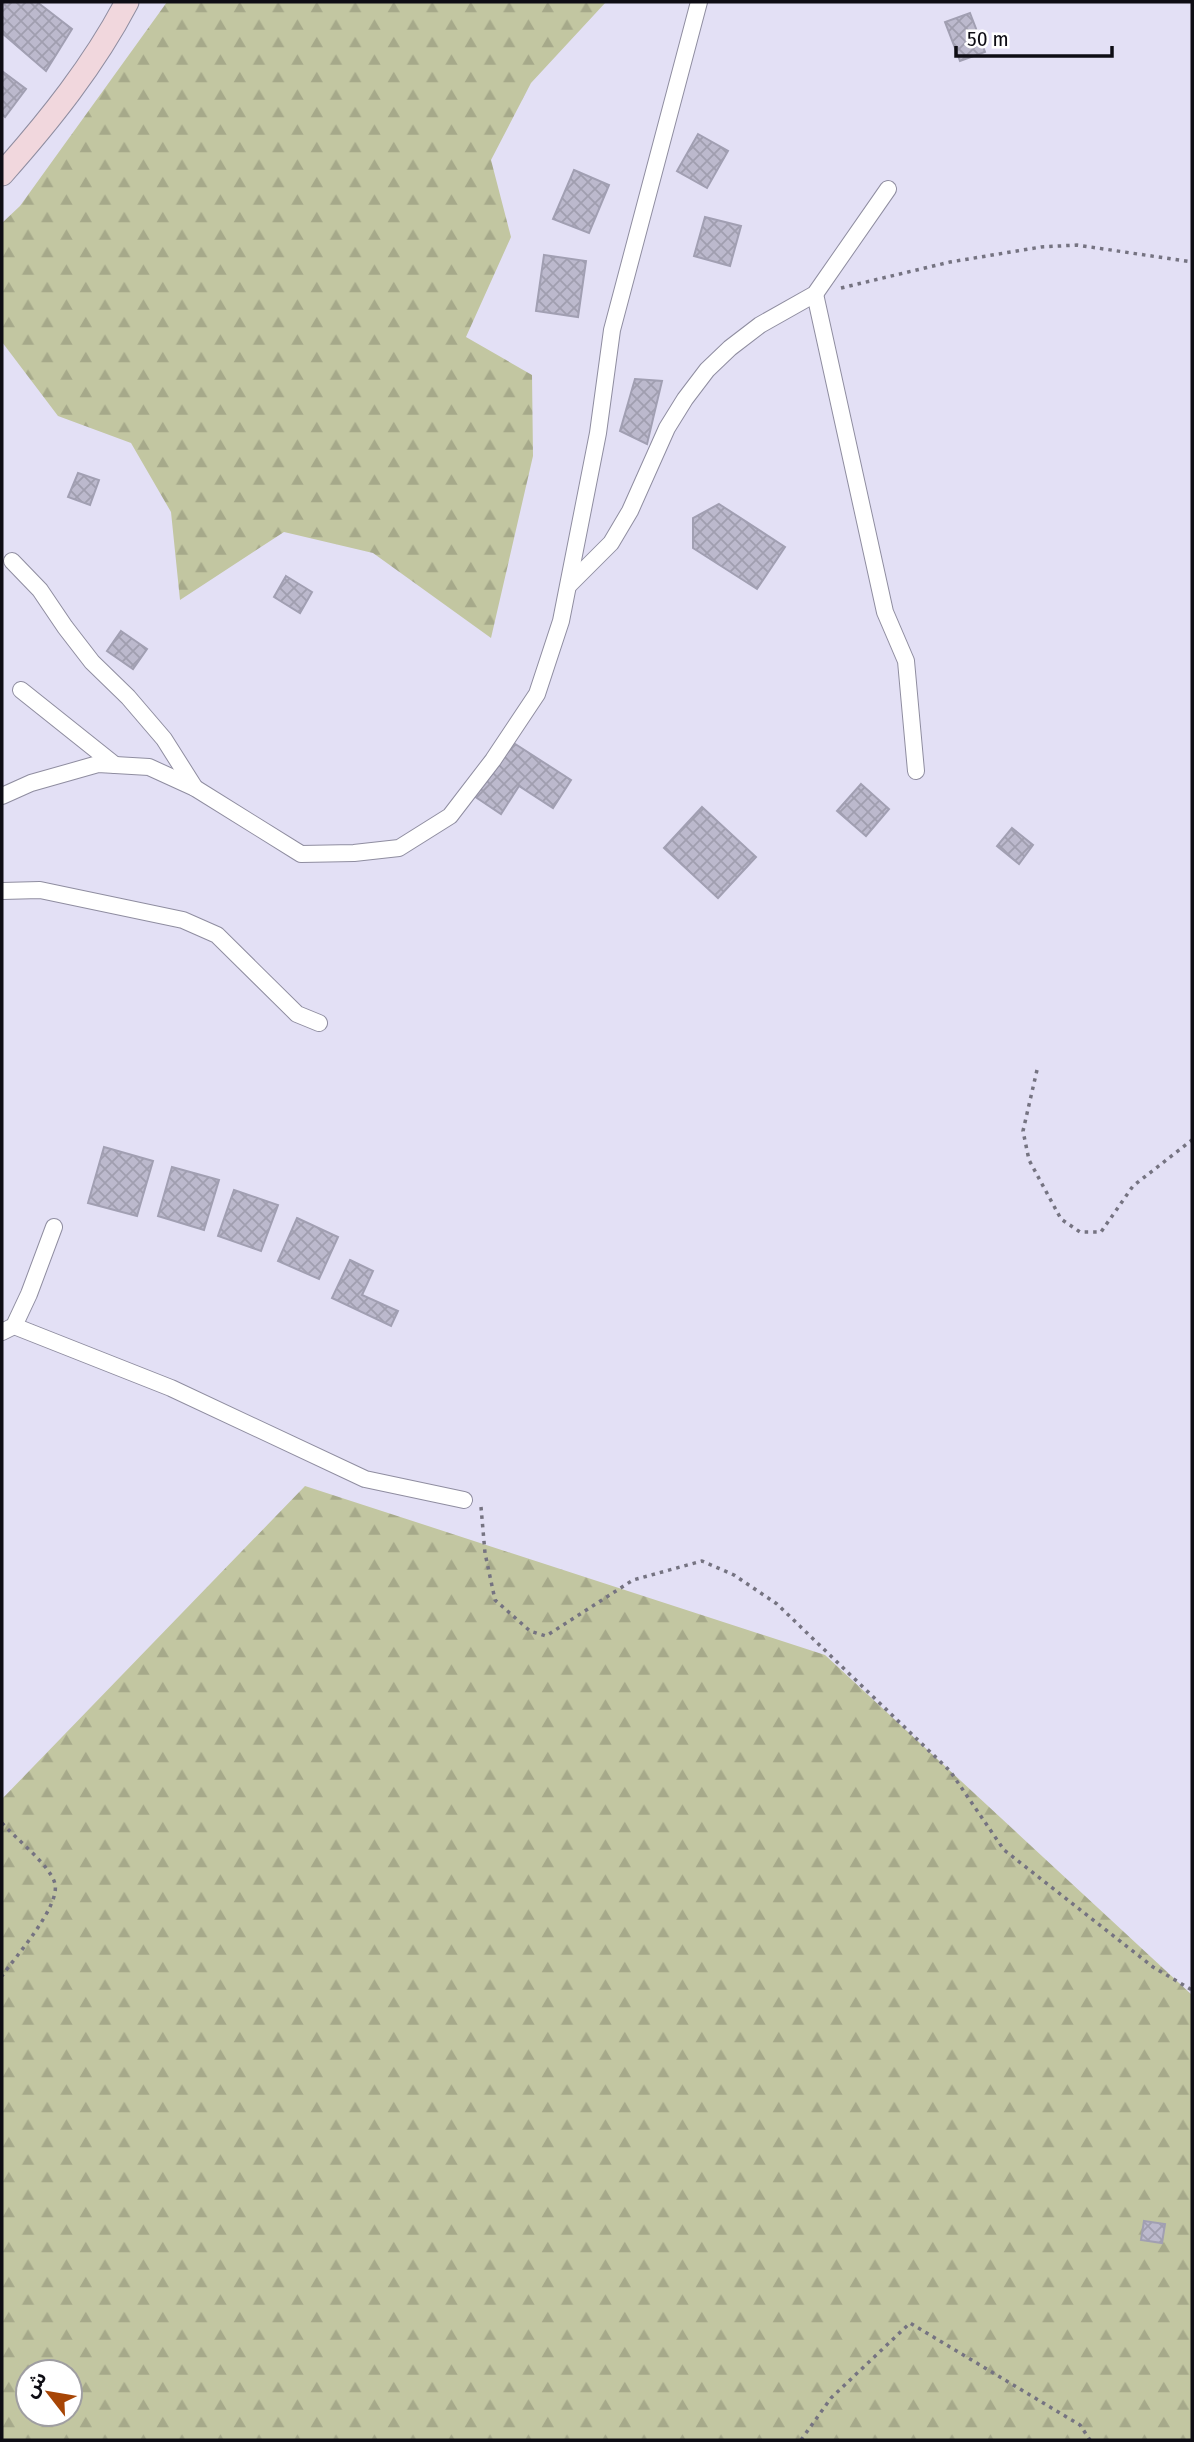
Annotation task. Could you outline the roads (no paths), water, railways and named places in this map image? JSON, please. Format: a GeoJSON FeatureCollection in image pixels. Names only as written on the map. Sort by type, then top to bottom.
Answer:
{"type":"FeatureCollection","features":[{"type":"Feature","properties":{"kind":"street"},"geometry":{"type":"LineString","coordinates":[[2,174],[50,120],[112,30],[127,2]]}},
{"type":"Feature","properties":{"kind":"street"},"geometry":{"type":"LineString","coordinates":[[2,796],[31,783],[98,764],[149,767],[195,788],[301,854],[354,853],[399,848],[450,816],[537,694],[561,621],[598,433],[612,330],[699,2]]}},
{"type":"Feature","properties":{"kind":"street"},"geometry":{"type":"LineString","coordinates":[[570,584],[611,543],[630,511],[667,428],[707,370],[760,325],[815,294],[888,189]]}},
{"type":"Feature","properties":{"kind":"street"},"geometry":{"type":"LineString","coordinates":[[815,294],[885,612],[906,661],[916,771]]}},
{"type":"Feature","properties":{"kind":"street"},"geometry":{"type":"LineString","coordinates":[[12,561],[40,590],[92,662],[128,697],[164,739],[195,788]]}},
{"type":"Feature","properties":{"kind":"street"},"geometry":{"type":"LineString","coordinates":[[21,690],[115,765]]}},
{"type":"Feature","properties":{"kind":"street"},"geometry":{"type":"LineString","coordinates":[[2,891],[40,890],[183,920],[217,935],[297,1014],[319,1023]]}},
{"type":"Feature","properties":{"kind":"street"},"geometry":{"type":"LineString","coordinates":[[54,1227],[29,1294],[8,1329],[171,1388],[365,1479],[464,1500]]}}]}
